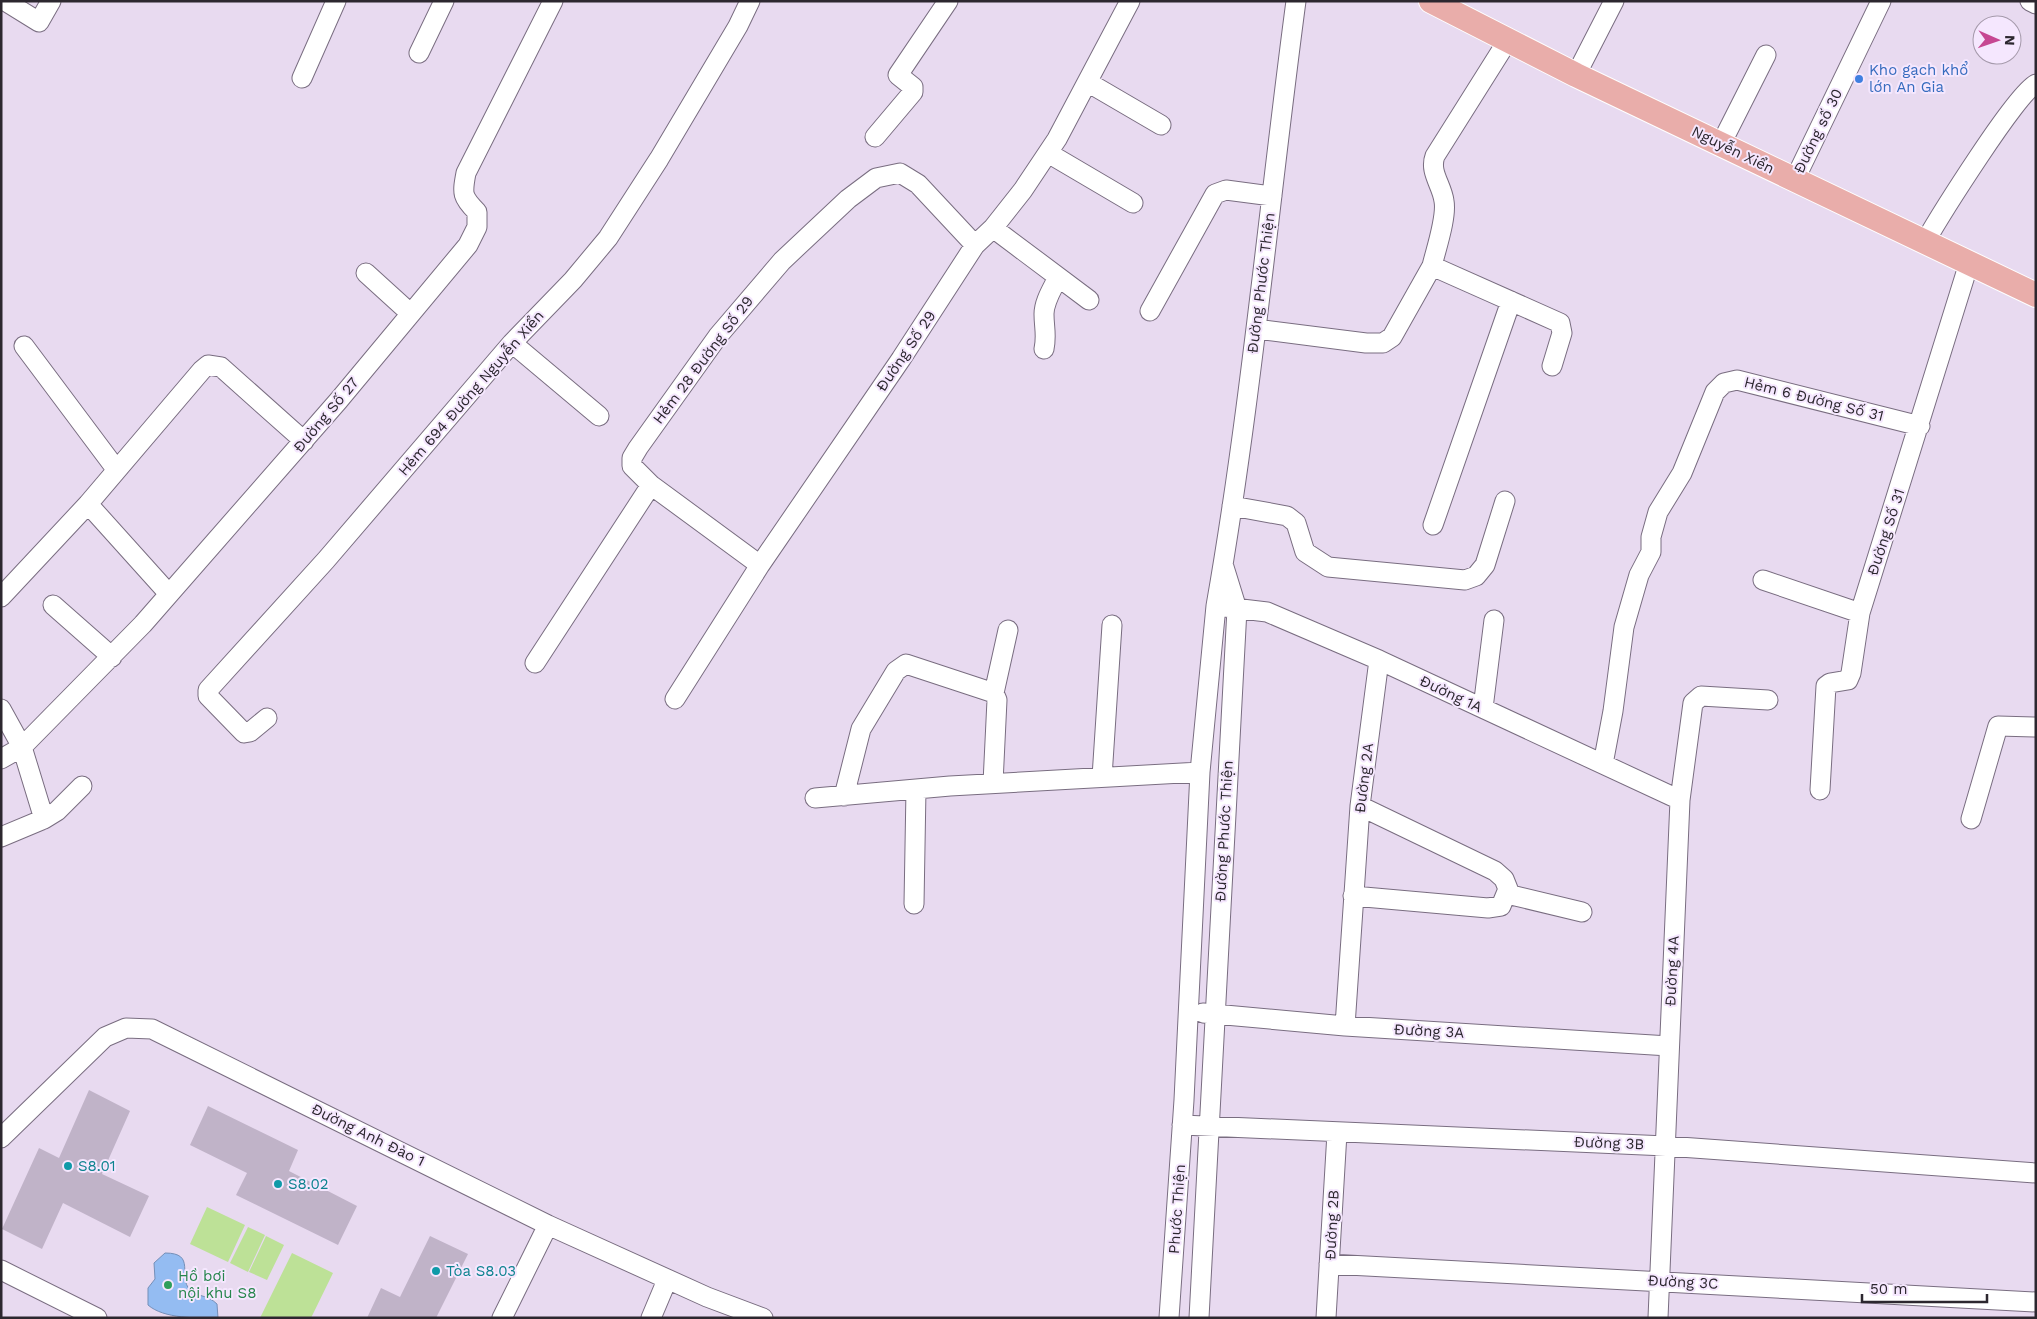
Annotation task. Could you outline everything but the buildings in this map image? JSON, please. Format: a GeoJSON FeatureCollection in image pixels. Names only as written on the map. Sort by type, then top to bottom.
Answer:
{"type":"FeatureCollection","features":[{"type":"Feature","properties":{"kind":"main road","name":"Nguyễn Xiển"},"geometry":{"type":"LineString","coordinates":[[1431,1],[1576,75],[2036,295]]}},
{"type":"Feature","properties":{"kind":"street"},"geometry":{"type":"LineString","coordinates":[[5,1],[39,22],[51,1]]}},
{"type":"Feature","properties":{"kind":"street"},"geometry":{"type":"LineString","coordinates":[[302,78],[336,1]]}},
{"type":"Feature","properties":{"kind":"street"},"geometry":{"type":"LineString","coordinates":[[419,53],[444,1]]}},
{"type":"Feature","properties":{"kind":"street","name":"Đường Số 27"},"geometry":{"type":"LineString","coordinates":[[1,759],[22,747],[112,658],[304,441],[468,245],[477,227],[476,212],[465,200],[463,191],[466,173],[553,1]]}},
{"type":"Feature","properties":{"kind":"street","name":"Hẻm 694 Đường Nguyễn Xiển"},"geometry":{"type":"LineString","coordinates":[[267,718],[250,732],[244,733],[208,696],[208,690],[326,560],[512,343],[573,280],[608,238],[669,142],[750,1]]}},
{"type":"Feature","properties":{"kind":"street"},"geometry":{"type":"LineString","coordinates":[[875,137],[913,92],[913,87],[898,75],[948,1]]}},
{"type":"Feature","properties":{"kind":"street","name":"Đường Số 29"},"geometry":{"type":"LineString","coordinates":[[675,699],[760,565],[901,359],[975,245],[993,228],[1023,190],[1048,152],[1088,83],[1130,1]]}},
{"type":"Feature","properties":{"kind":"street","name":"Đường Phước Thiện"},"geometry":{"type":"LineString","coordinates":[[1184,1100],[1200,772],[1216,606],[1224,564],[1256,329],[1296,1]]}},
{"type":"Feature","properties":{"kind":"street"},"geometry":{"type":"LineString","coordinates":[[1576,75],[1614,1]]}},
{"type":"Feature","properties":{"kind":"street","name":"Đường số 30"},"geometry":{"type":"LineString","coordinates":[[1795,179],[1881,1]]}},
{"type":"Feature","properties":{"kind":"street"},"geometry":{"type":"LineString","coordinates":[[2030,1],[2036,4]]}},
{"type":"Feature","properties":{"kind":"street"},"geometry":{"type":"LineString","coordinates":[[1256,329],[1330,340],[1383,343],[1392,337],[1432,266],[1443,217],[1444,201],[1436,178],[1433,162],[1435,156],[1508,40]]}},
{"type":"Feature","properties":{"kind":"street"},"geometry":{"type":"LineString","coordinates":[[1721,144],[1766,55]]}},
{"type":"Feature","properties":{"kind":"street"},"geometry":{"type":"LineString","coordinates":[[1088,83],[1161,125]]}},
{"type":"Feature","properties":{"kind":"street"},"geometry":{"type":"LineString","coordinates":[[1925,242],[2006,119],[2026,91],[2036,84]]}},
{"type":"Feature","properties":{"kind":"street"},"geometry":{"type":"LineString","coordinates":[[1048,152],[1133,203]]}},
{"type":"Feature","properties":{"kind":"street","name":"Hẻm 28 Đường Số 29"},"geometry":{"type":"LineString","coordinates":[[760,565],[651,486],[632,466],[632,458],[638,448],[718,336],[782,261],[848,198],[876,178],[900,173],[918,184],[975,245]]}},
{"type":"Feature","properties":{"kind":"street"},"geometry":{"type":"LineString","coordinates":[[1150,311],[1215,194],[1226,190],[1272,196]]}},
{"type":"Feature","properties":{"kind":"street"},"geometry":{"type":"LineString","coordinates":[[993,228],[1089,300]]}},
{"type":"Feature","properties":{"kind":"street","name":"Đường Số 31"},"geometry":{"type":"LineString","coordinates":[[1820,790],[1826,686],[1830,683],[1848,680],[1851,673],[1860,613],[1920,426],[1969,263]]}},
{"type":"Feature","properties":{"kind":"street"},"geometry":{"type":"LineString","coordinates":[[1432,266],[1560,323],[1562,333],[1552,366]]}},
{"type":"Feature","properties":{"kind":"street"},"geometry":{"type":"LineString","coordinates":[[366,273],[410,313]]}},
{"type":"Feature","properties":{"kind":"street"},"geometry":{"type":"LineString","coordinates":[[1044,349],[1047,334],[1044,314],[1046,302],[1058,277]]}},
{"type":"Feature","properties":{"kind":"street"},"geometry":{"type":"LineString","coordinates":[[1433,525],[1511,301]]}},
{"type":"Feature","properties":{"kind":"street"},"geometry":{"type":"LineString","coordinates":[[512,343],[599,416]]}},
{"type":"Feature","properties":{"kind":"street"},"geometry":{"type":"LineString","coordinates":[[24,346],[116,469]]}},
{"type":"Feature","properties":{"kind":"street"},"geometry":{"type":"LineString","coordinates":[[1,597],[88,504],[116,469],[208,365],[221,367],[304,441]]}},
{"type":"Feature","properties":{"kind":"street","name":"Hẻm 6 Đường Số 31"},"geometry":{"type":"LineString","coordinates":[[1603,764],[1613,711],[1624,627],[1639,576],[1651,552],[1651,537],[1658,512],[1682,473],[1715,392],[1724,383],[1737,380],[1920,426]]}},
{"type":"Feature","properties":{"kind":"street"},"geometry":{"type":"LineString","coordinates":[[535,663],[651,486]]}},
{"type":"Feature","properties":{"kind":"street"},"geometry":{"type":"LineString","coordinates":[[1232,506],[1286,516],[1296,523],[1305,552],[1328,567],[1465,580],[1476,576],[1485,565],[1505,501]]}},
{"type":"Feature","properties":{"kind":"street"},"geometry":{"type":"LineString","coordinates":[[88,504],[169,594]]}},
{"type":"Feature","properties":{"kind":"street","name":"Đường Phước Thiện"},"geometry":{"type":"LineString","coordinates":[[1209,1100],[1237,609],[1224,564]]}},
{"type":"Feature","properties":{"kind":"street"},"geometry":{"type":"LineString","coordinates":[[1763,580],[1860,613]]}},
{"type":"Feature","properties":{"kind":"street"},"geometry":{"type":"LineString","coordinates":[[53,605],[112,658]]}},
{"type":"Feature","properties":{"kind":"street","name":"Đường 1A"},"geometry":{"type":"LineString","coordinates":[[1216,606],[1267,612],[1379,660],[1680,800]]}},
{"type":"Feature","properties":{"kind":"street"},"geometry":{"type":"LineString","coordinates":[[1483,708],[1494,620]]}},
{"type":"Feature","properties":{"kind":"street"},"geometry":{"type":"LineString","coordinates":[[1102,778],[1112,625]]}},
{"type":"Feature","properties":{"kind":"street"},"geometry":{"type":"LineString","coordinates":[[993,783],[997,700],[994,693],[1008,630]]}},
{"type":"Feature","properties":{"kind":"street","name":"Đường 2A"},"geometry":{"type":"LineString","coordinates":[[1345,1026],[1360,806],[1379,660]]}},
{"type":"Feature","properties":{"kind":"street"},"geometry":{"type":"LineString","coordinates":[[844,796],[861,729],[901,666],[912,665],[994,693]]}},
{"type":"Feature","properties":{"kind":"street","name":"Đường 4A"},"geometry":{"type":"LineString","coordinates":[[1658,1318],[1680,800],[1693,703],[1700,696],[1768,700]]}},
{"type":"Feature","properties":{"kind":"street"},"geometry":{"type":"LineString","coordinates":[[1,709],[22,747],[44,819]]}},
{"type":"Feature","properties":{"kind":"street"},"geometry":{"type":"LineString","coordinates":[[1971,819],[1998,726],[2036,727]]}},
{"type":"Feature","properties":{"kind":"street"},"geometry":{"type":"LineString","coordinates":[[815,798],[916,788],[1200,772]]}},
{"type":"Feature","properties":{"kind":"street"},"geometry":{"type":"LineString","coordinates":[[1,837],[44,819],[57,811],[82,786]]}},
{"type":"Feature","properties":{"kind":"street"},"geometry":{"type":"LineString","coordinates":[[914,904],[916,788]]}},
{"type":"Feature","properties":{"kind":"street"},"geometry":{"type":"LineString","coordinates":[[1353,896],[1488,908],[1501,906],[1508,889],[1504,879],[1495,871],[1360,806]]}},
{"type":"Feature","properties":{"kind":"street"},"geometry":{"type":"LineString","coordinates":[[1507,894],[1582,912]]}},
{"type":"Feature","properties":{"kind":"street","name":"Đường 3A"},"geometry":{"type":"LineString","coordinates":[[1189,1012],[1345,1026],[1669,1046]]}},
{"type":"Feature","properties":{"kind":"street","name":"Đường Anh Đào 1"},"geometry":{"type":"LineString","coordinates":[[1,1138],[105,1037],[126,1028],[146,1027],[158,1031],[548,1225],[667,1280],[763,1318]]}},
{"type":"Feature","properties":{"kind":"street","name":"Phước Thiện"},"geometry":{"type":"LineString","coordinates":[[1169,1318],[1184,1100]]}},
{"type":"Feature","properties":{"kind":"street","name":"Phước Thiện"},"geometry":{"type":"LineString","coordinates":[[1199,1318],[1209,1100]]}},
{"type":"Feature","properties":{"kind":"street","name":"Đường 3B"},"geometry":{"type":"LineString","coordinates":[[1182,1126],[1666,1146],[2036,1173]]}},
{"type":"Feature","properties":{"kind":"street","name":"Đường 2B"},"geometry":{"type":"LineString","coordinates":[[1326,1318],[1337,1133]]}},
{"type":"Feature","properties":{"kind":"street"},"geometry":{"type":"LineString","coordinates":[[502,1318],[548,1225]]}},
{"type":"Feature","properties":{"kind":"street","name":"Đường 3C"},"geometry":{"type":"LineString","coordinates":[[1329,1264],[1660,1280],[2036,1302]]}},
{"type":"Feature","properties":{"kind":"street"},"geometry":{"type":"LineString","coordinates":[[1,1270],[97,1318]]}},
{"type":"Feature","properties":{"kind":"street"},"geometry":{"type":"LineString","coordinates":[[651,1318],[667,1280]]}},
{"type":"Feature","properties":{"kind":"green space"},"geometry":{"type":"Polygon","coordinates":[[[207,1207],[245,1225],[228,1262],[190,1244],[207,1207]]]}},
{"type":"Feature","properties":{"kind":"green space"},"geometry":{"type":"Polygon","coordinates":[[[248,1227],[265,1235],[248,1272],[230,1263],[248,1227]]]}},
{"type":"Feature","properties":{"kind":"green space"},"geometry":{"type":"Polygon","coordinates":[[[266,1236],[284,1245],[267,1280],[249,1272],[266,1236]]]}},
{"type":"Feature","properties":{"kind":"green space"},"geometry":{"type":"Polygon","coordinates":[[[292,1253],[333,1273],[311,1318],[260,1318],[292,1253]]]}},
{"type":"Feature","properties":{"kind":"water","name":"Hồ bơi nội khu S8"},"geometry":{"type":"Polygon","coordinates":[[[165,1253],[181,1257],[184,1261],[185,1278],[190,1290],[217,1304],[218,1318],[191,1318],[172,1315],[155,1310],[148,1305],[148,1288],[155,1279],[154,1263],[165,1253]]]}},
{"type":"Feature","properties":{"kind":"place","name":"Kho gạch khổ lớn An Gia"},"geometry":{"type":"Point","coordinates":[1859,79]}},
{"type":"Feature","properties":{"kind":"place","name":"S8.01"},"geometry":{"type":"Point","coordinates":[68,1166]}},
{"type":"Feature","properties":{"kind":"place","name":"S8.02"},"geometry":{"type":"Point","coordinates":[278,1184]}},
{"type":"Feature","properties":{"kind":"place","name":"Tòa S8.03"},"geometry":{"type":"Point","coordinates":[436,1271]}},
{"type":"Feature","properties":{"kind":"place","name":"Hồ bơi nội khu S8"},"geometry":{"type":"Point","coordinates":[168,1285]}}]}
